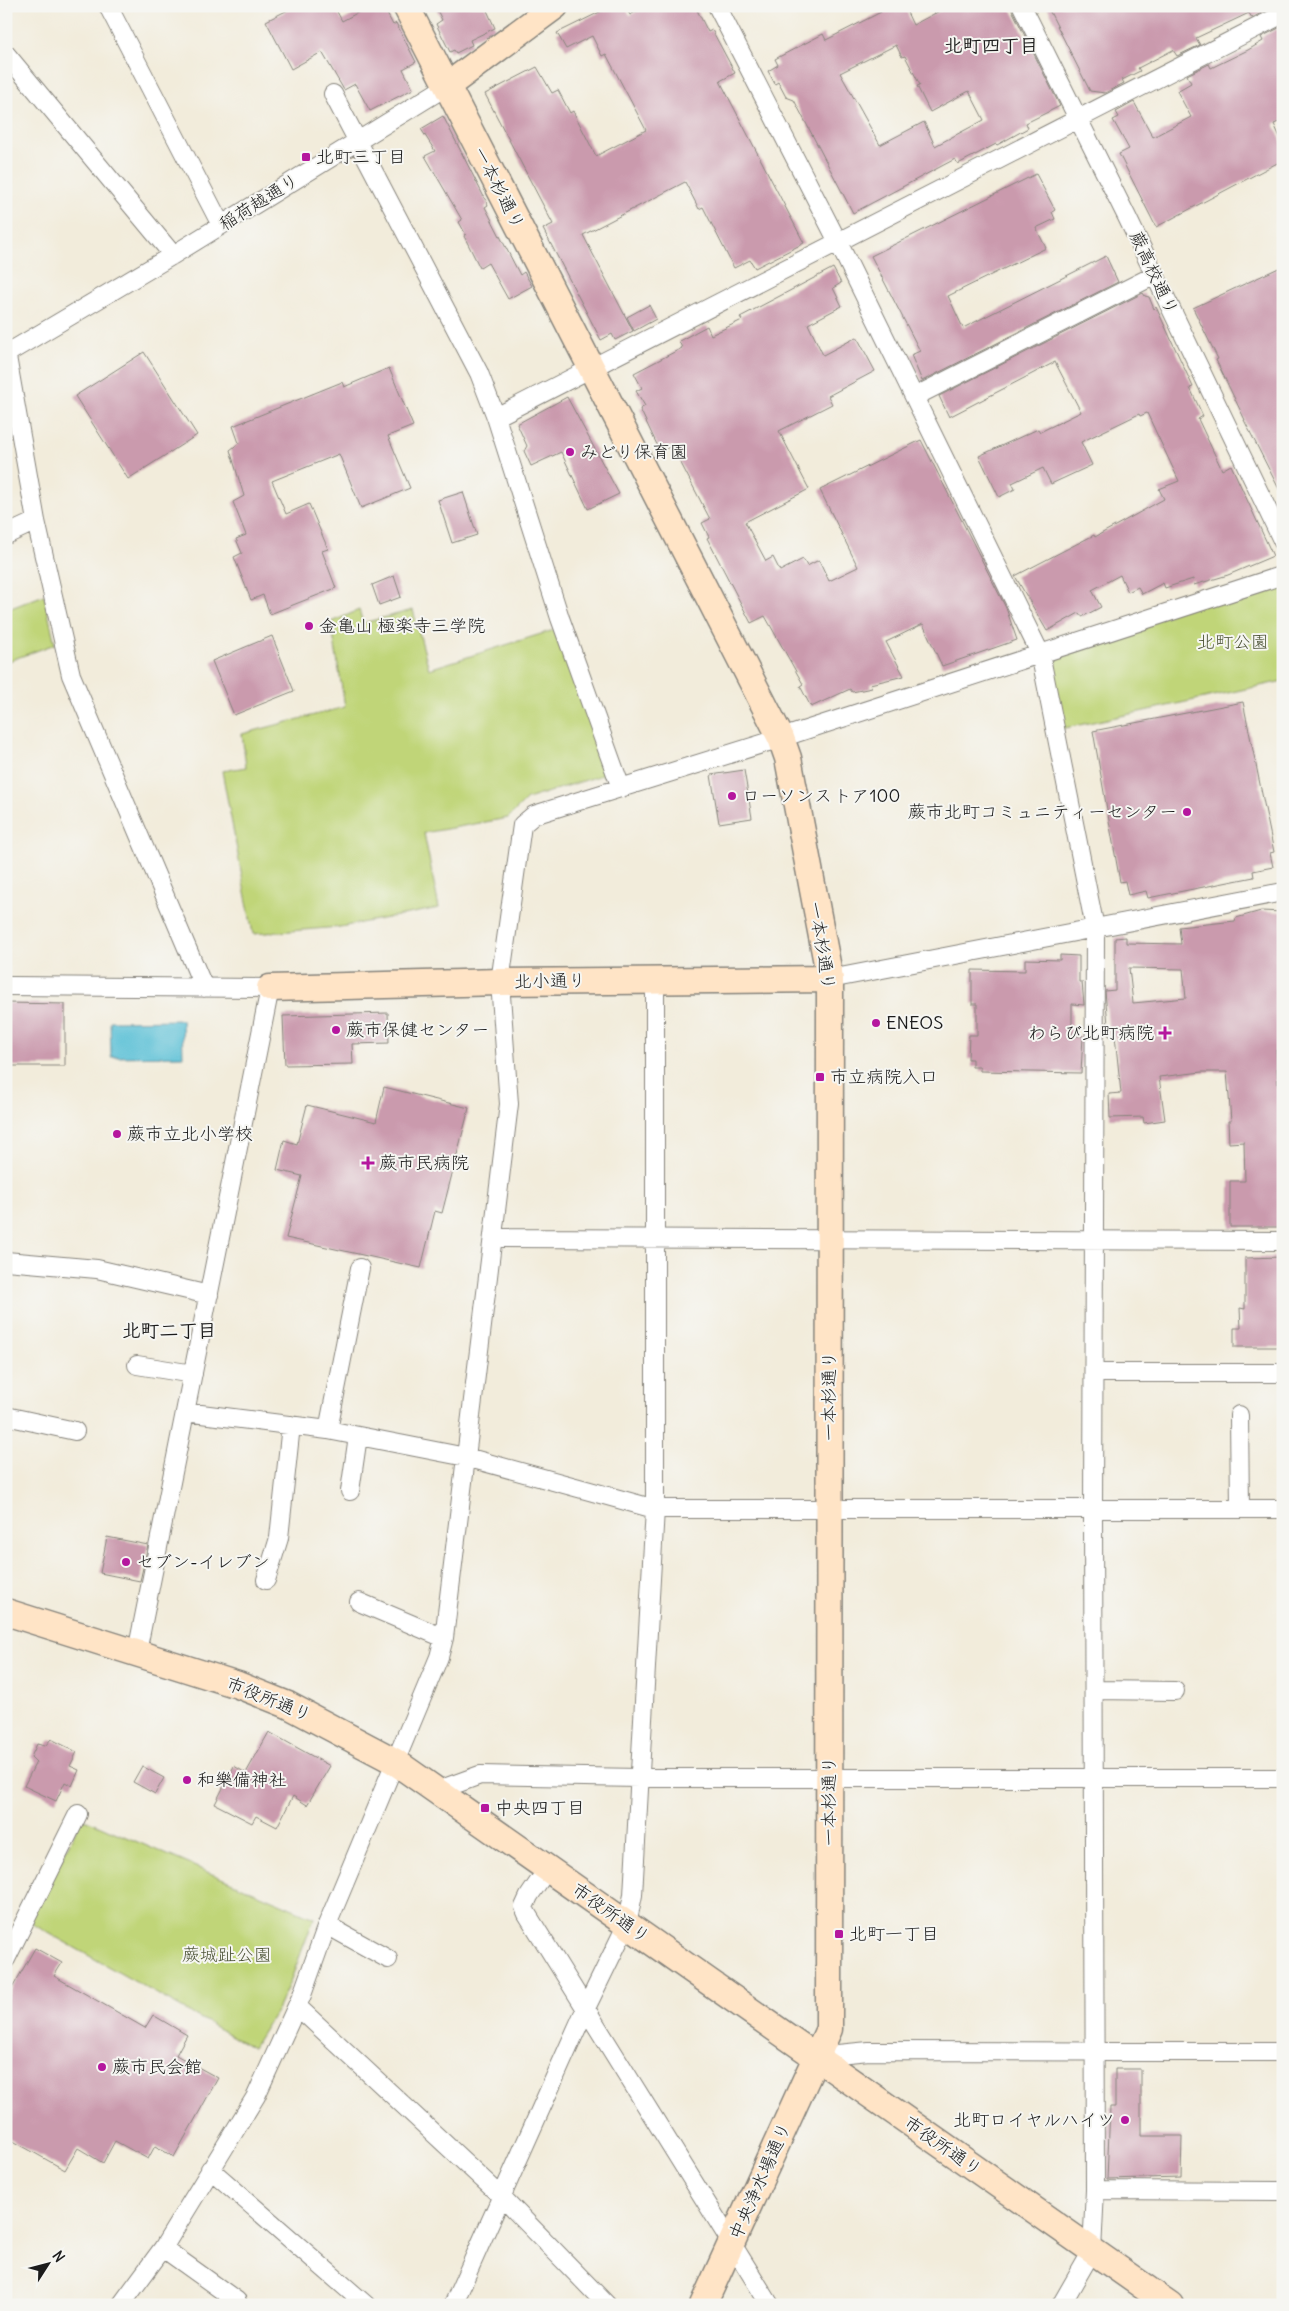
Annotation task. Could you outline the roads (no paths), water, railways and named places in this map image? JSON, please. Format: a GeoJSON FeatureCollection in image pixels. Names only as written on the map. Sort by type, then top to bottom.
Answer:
{"type":"FeatureCollection","features":[{"type":"Feature","properties":{"kind":"street"},"geometry":{"type":"LineString","coordinates":[[108,6],[221,225]]}},
{"type":"Feature","properties":{"kind":"street","name":"一本杉通り"},"geometry":{"type":"LineString","coordinates":[[406,6],[780,738],[788,758],[830,979],[829,2029],[817,2056]]}},
{"type":"Feature","properties":{"kind":"street","name":"稲荷越通り"},"geometry":{"type":"LineString","coordinates":[[6,353],[173,255],[447,86],[555,6]]}},
{"type":"Feature","properties":{"kind":"street"},"geometry":{"type":"LineString","coordinates":[[717,6],[838,242],[1040,653],[1095,928],[1093,1510],[1095,1690],[1093,2053],[1095,2190],[1092,2251],[1061,2305]]}},
{"type":"Feature","properties":{"kind":"street","name":"蕨高校通り"},"geometry":{"type":"LineString","coordinates":[[1022,6],[1080,120],[1283,542]]}},
{"type":"Feature","properties":{"kind":"street"},"geometry":{"type":"LineString","coordinates":[[496,417],[1080,120],[1283,14]]}},
{"type":"Feature","properties":{"kind":"street"},"geometry":{"type":"LineString","coordinates":[[6,54],[173,255]]}},
{"type":"Feature","properties":{"kind":"street"},"geometry":{"type":"LineString","coordinates":[[333,94],[479,373],[496,417],[560,618],[621,788]]}},
{"type":"Feature","properties":{"kind":"street"},"geometry":{"type":"LineString","coordinates":[[914,397],[1155,275]]}},
{"type":"Feature","properties":{"kind":"street"},"geometry":{"type":"LineString","coordinates":[[6,353],[36,521],[71,675],[204,988]]}},
{"type":"Feature","properties":{"kind":"street"},"geometry":{"type":"LineString","coordinates":[[6,535],[36,521]]}},
{"type":"Feature","properties":{"kind":"street"},"geometry":{"type":"LineString","coordinates":[[121,2305],[166,2244],[256,2096],[297,2006],[327,1925],[394,1761],[417,1710],[444,1638],[509,1104],[500,982],[522,825],[534,815],[780,738],[1283,575]]}},
{"type":"Feature","properties":{"kind":"street"},"geometry":{"type":"LineString","coordinates":[[830,979],[1283,892]]}},
{"type":"Feature","properties":{"kind":"street","name":"北小通り"},"geometry":{"type":"LineString","coordinates":[[270,988],[500,982],[830,979]]}},
{"type":"Feature","properties":{"kind":"street"},"geometry":{"type":"LineString","coordinates":[[453,2305],[585,2010],[627,1924],[633,1895],[655,1510],[655,980]]}},
{"type":"Feature","properties":{"kind":"street"},"geometry":{"type":"LineString","coordinates":[[6,986],[270,988],[137,1652]]}},
{"type":"Feature","properties":{"kind":"street"},"geometry":{"type":"LineString","coordinates":[[494,1238],[1283,1241]]}},
{"type":"Feature","properties":{"kind":"street"},"geometry":{"type":"LineString","coordinates":[[6,1261],[97,1268],[208,1296]]}},
{"type":"Feature","properties":{"kind":"street"},"geometry":{"type":"LineString","coordinates":[[328,1430],[360,1268]]}},
{"type":"Feature","properties":{"kind":"street"},"geometry":{"type":"LineString","coordinates":[[137,1365],[193,1374]]}},
{"type":"Feature","properties":{"kind":"street"},"geometry":{"type":"LineString","coordinates":[[1094,1372],[1283,1373]]}},
{"type":"Feature","properties":{"kind":"street"},"geometry":{"type":"LineString","coordinates":[[185,1412],[328,1430],[466,1456],[655,1510],[1283,1509]]}},
{"type":"Feature","properties":{"kind":"street"},"geometry":{"type":"LineString","coordinates":[[1239,1415],[1240,1509]]}},
{"type":"Feature","properties":{"kind":"street"},"geometry":{"type":"LineString","coordinates":[[6,1416],[74,1431]]}},
{"type":"Feature","properties":{"kind":"street"},"geometry":{"type":"LineString","coordinates":[[266,1580],[279,1538],[291,1425]]}},
{"type":"Feature","properties":{"kind":"street"},"geometry":{"type":"LineString","coordinates":[[350,1491],[358,1436]]}},
{"type":"Feature","properties":{"kind":"street"},"geometry":{"type":"LineString","coordinates":[[359,1602],[444,1638]]}},
{"type":"Feature","properties":{"kind":"street","name":"市役所通り"},"geometry":{"type":"LineString","coordinates":[[6,1612],[238,1685],[288,1705],[394,1761],[438,1790],[1170,2305]]}},
{"type":"Feature","properties":{"kind":"street"},"geometry":{"type":"LineString","coordinates":[[1095,1690],[1175,1691]]}},
{"type":"Feature","properties":{"kind":"street"},"geometry":{"type":"LineString","coordinates":[[438,1790],[480,1775],[829,1779],[1283,1778]]}},
{"type":"Feature","properties":{"kind":"street"},"geometry":{"type":"LineString","coordinates":[[8,1951],[78,1814]]}},
{"type":"Feature","properties":{"kind":"street"},"geometry":{"type":"LineString","coordinates":[[548,1868],[529,1896],[524,1908],[585,2010],[770,2305]]}},
{"type":"Feature","properties":{"kind":"street"},"geometry":{"type":"LineString","coordinates":[[327,1925],[388,1959]]}},
{"type":"Feature","properties":{"kind":"street"},"geometry":{"type":"LineString","coordinates":[[297,2006],[502,2197],[607,2305]]}},
{"type":"Feature","properties":{"kind":"street"},"geometry":{"type":"LineString","coordinates":[[817,2056],[869,2051],[1283,2052]]}},
{"type":"Feature","properties":{"kind":"street","name":"中央浄水場通り"},"geometry":{"type":"LineString","coordinates":[[703,2305],[817,2056]]}},
{"type":"Feature","properties":{"kind":"street"},"geometry":{"type":"LineString","coordinates":[[210,2169],[366,2305]]}},
{"type":"Feature","properties":{"kind":"street"},"geometry":{"type":"LineString","coordinates":[[1095,2190],[1283,2192]]}},
{"type":"Feature","properties":{"kind":"street"},"geometry":{"type":"LineString","coordinates":[[166,2244],[238,2301]]}},
{"type":"Feature","properties":{"kind":"water"},"geometry":{"type":"Polygon","coordinates":[[[182,1020],[183,1056],[111,1057],[110,1021],[182,1020]]]}},
{"type":"Feature","properties":{"kind":"place","name":"北町三丁目"},"geometry":{"type":"Point","coordinates":[306,157]}},
{"type":"Feature","properties":{"kind":"place","name":"みどり保育園"},"geometry":{"type":"Point","coordinates":[570,452]}},
{"type":"Feature","properties":{"kind":"place","name":"金亀山 極楽寺三学院"},"geometry":{"type":"Point","coordinates":[309,626]}},
{"type":"Feature","properties":{"kind":"place","name":"ローソンストア100"},"geometry":{"type":"Point","coordinates":[732,796]}},
{"type":"Feature","properties":{"kind":"place","name":"蕨市北町コミュニティーセンター"},"geometry":{"type":"Point","coordinates":[1187,812]}},
{"type":"Feature","properties":{"kind":"place","name":"ENEOS"},"geometry":{"type":"Point","coordinates":[876,1023]}},
{"type":"Feature","properties":{"kind":"place","name":"蕨市保健センター"},"geometry":{"type":"Point","coordinates":[336,1030]}},
{"type":"Feature","properties":{"kind":"place","name":"わらび北町病院"},"geometry":{"type":"Point","coordinates":[1165,1033]}},
{"type":"Feature","properties":{"kind":"place","name":"市立病院入口"},"geometry":{"type":"Point","coordinates":[820,1077]}},
{"type":"Feature","properties":{"kind":"place","name":"蕨市立北小学校"},"geometry":{"type":"Point","coordinates":[117,1134]}},
{"type":"Feature","properties":{"kind":"place","name":"蕨市民病院"},"geometry":{"type":"Point","coordinates":[368,1163]}},
{"type":"Feature","properties":{"kind":"place","name":"セブン-イレブン"},"geometry":{"type":"Point","coordinates":[126,1562]}},
{"type":"Feature","properties":{"kind":"place","name":"和樂備神社"},"geometry":{"type":"Point","coordinates":[187,1780]}},
{"type":"Feature","properties":{"kind":"place","name":"中央四丁目"},"geometry":{"type":"Point","coordinates":[485,1808]}},
{"type":"Feature","properties":{"kind":"place","name":"北町一丁目"},"geometry":{"type":"Point","coordinates":[839,1934]}},
{"type":"Feature","properties":{"kind":"place","name":"蕨市民会館"},"geometry":{"type":"Point","coordinates":[102,2067]}},
{"type":"Feature","properties":{"kind":"place","name":"北町ロイヤルハイツ"},"geometry":{"type":"Point","coordinates":[1125,2120]}},
{"type":"Feature","properties":{"kind":"district","name":"北町四丁目"},"geometry":{"type":"Point","coordinates":[991,45]}},
{"type":"Feature","properties":{"kind":"district","name":"北町二丁目"},"geometry":{"type":"Point","coordinates":[169,1330]}},
{"type":"Feature","properties":{"kind":"park label","name":"北町公園"},"geometry":{"type":"Point","coordinates":[1233,642]}},
{"type":"Feature","properties":{"kind":"park label","name":"蕨城趾公園"},"geometry":{"type":"Point","coordinates":[227,1955]}}]}
